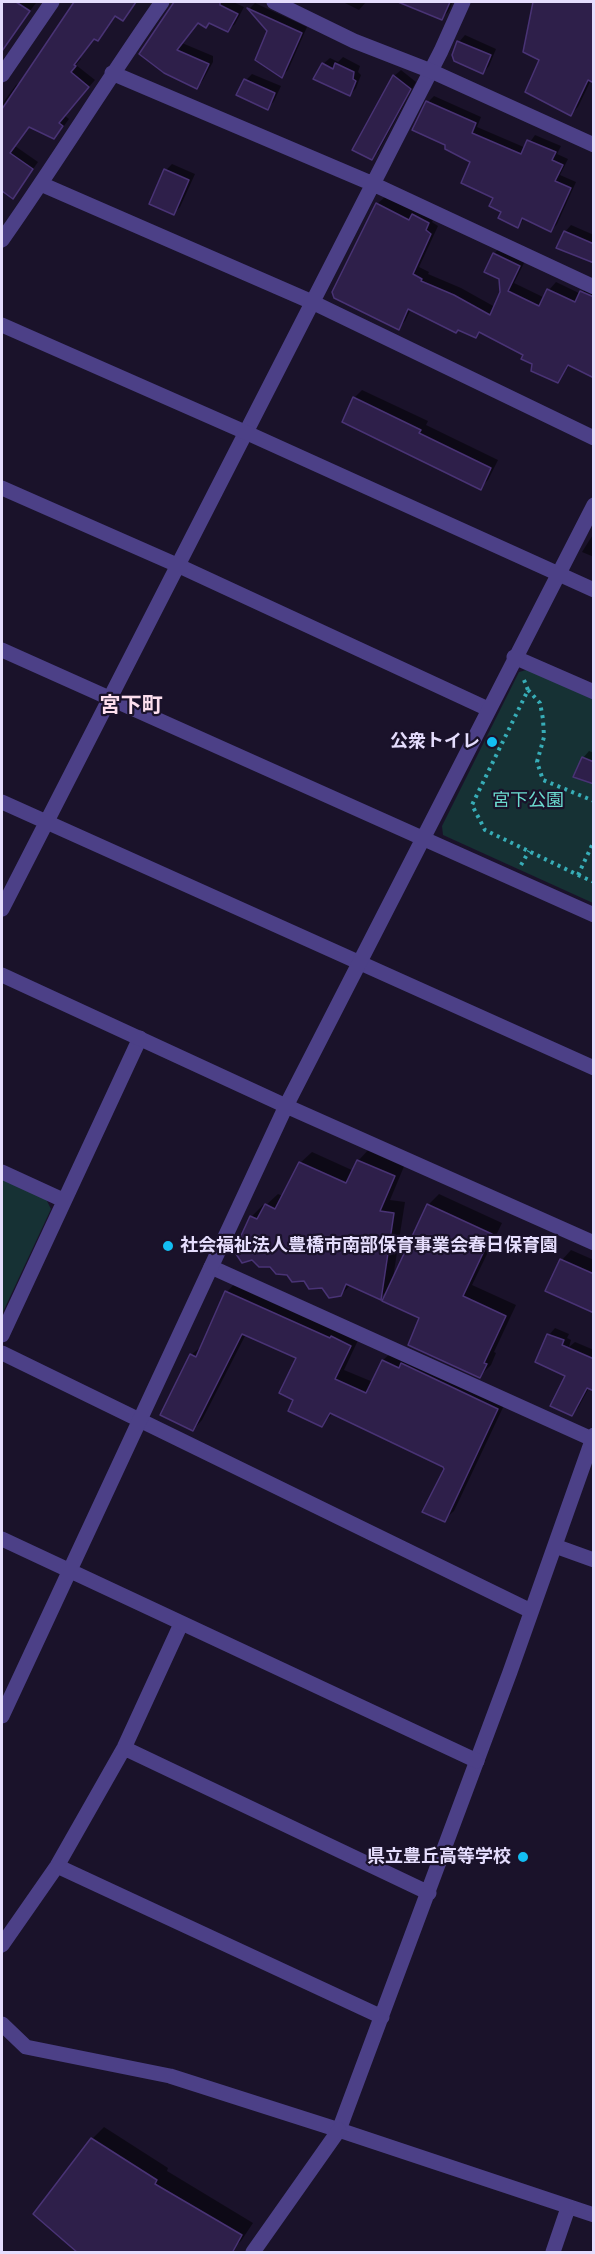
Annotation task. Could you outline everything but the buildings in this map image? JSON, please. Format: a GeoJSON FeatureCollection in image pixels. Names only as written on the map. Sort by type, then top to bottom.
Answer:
{"type":"FeatureCollection","features":[{"type":"Feature","properties":{"kind":"street"},"geometry":{"type":"LineString","coordinates":[[2,75],[52,2]]}},
{"type":"Feature","properties":{"kind":"street"},"geometry":{"type":"LineString","coordinates":[[2,240],[112,73],[162,2]]}},
{"type":"Feature","properties":{"kind":"street"},"geometry":{"type":"LineString","coordinates":[[274,2],[354,41],[431,71],[594,145]]}},
{"type":"Feature","properties":{"kind":"street"},"geometry":{"type":"LineString","coordinates":[[2,909],[431,71],[463,2]]}},
{"type":"Feature","properties":{"kind":"street"},"geometry":{"type":"LineString","coordinates":[[112,73],[373,184],[594,287]]}},
{"type":"Feature","properties":{"kind":"street"},"geometry":{"type":"LineString","coordinates":[[41,184],[312,302],[594,438]]}},
{"type":"Feature","properties":{"kind":"street"},"geometry":{"type":"LineString","coordinates":[[2,325],[245,432],[594,591]]}},
{"type":"Feature","properties":{"kind":"street"},"geometry":{"type":"LineString","coordinates":[[2,488],[177,565],[488,709]]}},
{"type":"Feature","properties":{"kind":"street"},"geometry":{"type":"LineString","coordinates":[[2,1716],[286,1106],[514,657],[594,505]]}},
{"type":"Feature","properties":{"kind":"street"},"geometry":{"type":"LineString","coordinates":[[2,650],[594,915]]}},
{"type":"Feature","properties":{"kind":"street"},"geometry":{"type":"LineString","coordinates":[[514,657],[594,692]]}},
{"type":"Feature","properties":{"kind":"street"},"geometry":{"type":"LineString","coordinates":[[2,802],[594,1068]]}},
{"type":"Feature","properties":{"kind":"street"},"geometry":{"type":"LineString","coordinates":[[2,975],[286,1106],[594,1243]]}},
{"type":"Feature","properties":{"kind":"street"},"geometry":{"type":"LineString","coordinates":[[2,1335],[63,1200],[141,1038]]}},
{"type":"Feature","properties":{"kind":"street"},"geometry":{"type":"LineString","coordinates":[[2,1172],[63,1200]]}},
{"type":"Feature","properties":{"kind":"street"},"geometry":{"type":"LineString","coordinates":[[211,1267],[593,1437],[429,1893],[339,2130],[253,2253]]}},
{"type":"Feature","properties":{"kind":"street"},"geometry":{"type":"LineString","coordinates":[[2,1353],[531,1611]]}},
{"type":"Feature","properties":{"kind":"street"},"geometry":{"type":"LineString","coordinates":[[2,1539],[477,1761]]}},
{"type":"Feature","properties":{"kind":"street"},"geometry":{"type":"LineString","coordinates":[[555,1546],[594,1560]]}},
{"type":"Feature","properties":{"kind":"street"},"geometry":{"type":"LineString","coordinates":[[2,1945],[57,1866],[124,1748],[181,1624]]}},
{"type":"Feature","properties":{"kind":"street"},"geometry":{"type":"LineString","coordinates":[[124,1748],[429,1893]]}},
{"type":"Feature","properties":{"kind":"street"},"geometry":{"type":"LineString","coordinates":[[57,1866],[382,2017]]}},
{"type":"Feature","properties":{"kind":"street"},"geometry":{"type":"LineString","coordinates":[[2,2024],[26,2047],[170,2076],[594,2216]]}},
{"type":"Feature","properties":{"kind":"street"},"geometry":{"type":"LineString","coordinates":[[553,2253],[568,2208]]}},
{"type":"Feature","properties":{"kind":"path"},"geometry":{"type":"LineString","coordinates":[[528,690],[540,703],[543,719],[544,737],[537,762],[543,780],[594,801]]}},
{"type":"Feature","properties":{"kind":"path"},"geometry":{"type":"LineString","coordinates":[[512,723],[472,805],[485,830],[594,882]]}},
{"type":"Feature","properties":{"kind":"path"},"geometry":{"type":"LineString","coordinates":[[578,875],[594,841]]}},
{"type":"Feature","properties":{"kind":"green space","name":"宮下公園"},"geometry":{"type":"Polygon","coordinates":[[[530,669],[593,698],[593,903],[443,835],[442,826],[519,672],[530,669]]]}},
{"type":"Feature","properties":{"kind":"green space"},"geometry":{"type":"Polygon","coordinates":[[[2,1179],[46,1199],[51,1209],[2,1314],[2,1179]]]}},
{"type":"Feature","properties":{"kind":"place","name":"公衆トイレ"},"geometry":{"type":"Point","coordinates":[492,742]}},
{"type":"Feature","properties":{"kind":"place","name":"社会福祉法人豊橋市南部保育事業会春日保育園"},"geometry":{"type":"Point","coordinates":[168,1246]}},
{"type":"Feature","properties":{"kind":"place","name":"県立豊丘高等学校"},"geometry":{"type":"Point","coordinates":[523,1857]}},
{"type":"Feature","properties":{"kind":"district","name":"宮下町"},"geometry":{"type":"Point","coordinates":[131,706]}}]}
